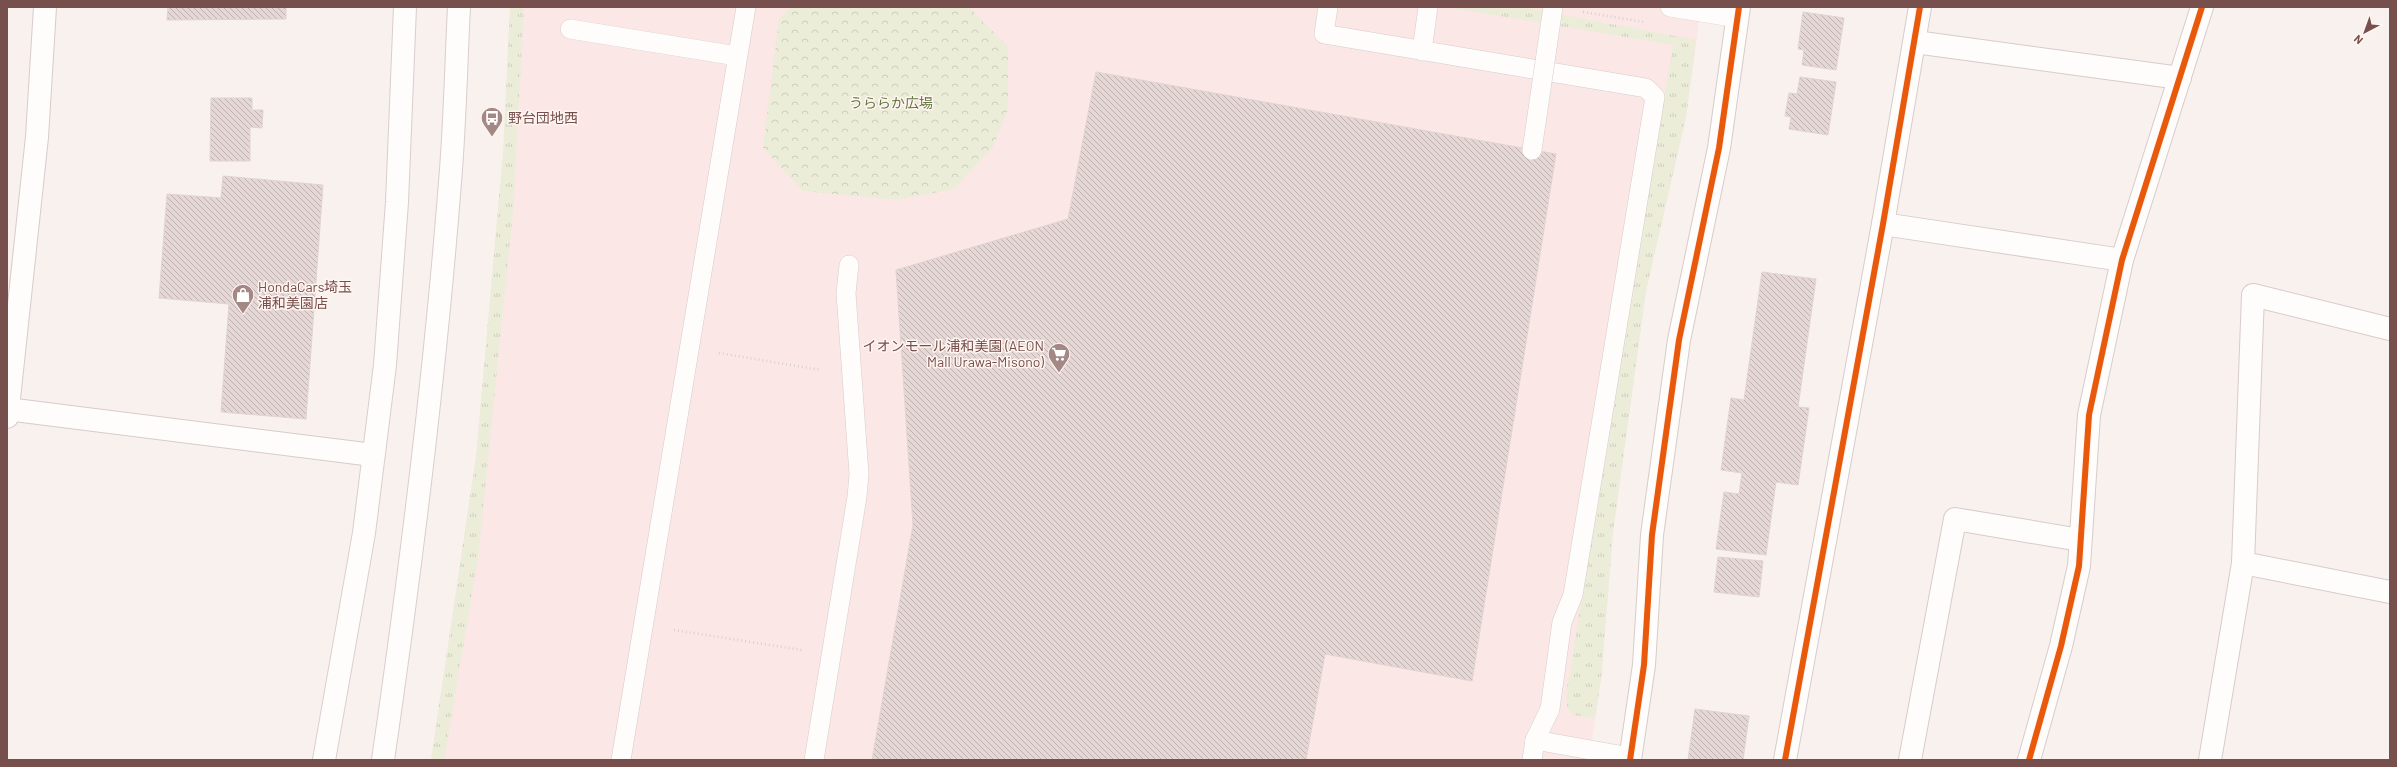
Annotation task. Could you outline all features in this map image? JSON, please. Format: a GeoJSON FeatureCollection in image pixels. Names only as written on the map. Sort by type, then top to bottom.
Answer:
{"type":"FeatureCollection","features":[{"type":"Feature","properties":{"kind":"street"},"geometry":{"type":"LineString","coordinates":[[45,7],[37,137],[7,412],[373,455]]}},
{"type":"Feature","properties":{"kind":"street"},"geometry":{"type":"LineString","coordinates":[[324,760],[364,533],[385,365],[398,202],[405,7]]}},
{"type":"Feature","properties":{"kind":"street"},"geometry":{"type":"LineString","coordinates":[[383,760],[404,622],[430,392],[450,181],[459,7]]}},
{"type":"Feature","properties":{"kind":"street"},"geometry":{"type":"LineString","coordinates":[[1786,760],[1883,224],[1920,7]]}},
{"type":"Feature","properties":{"kind":"street"},"geometry":{"type":"LineString","coordinates":[[2029,760],[2061,646],[2079,566],[2089,415],[2122,260],[2202,7]]}},
{"type":"Feature","properties":{"kind":"street"},"geometry":{"type":"LineString","coordinates":[[1630,758],[1644,665],[1652,535],[1679,340],[1719,148],[1739,13]]}},
{"type":"Feature","properties":{"kind":"street"},"geometry":{"type":"LineString","coordinates":[[1914,42],[2180,78]]}},
{"type":"Feature","properties":{"kind":"street"},"geometry":{"type":"LineString","coordinates":[[1883,224],[2122,260]]}},
{"type":"Feature","properties":{"kind":"street"},"geometry":{"type":"LineString","coordinates":[[2210,760],[2243,563],[2253,295],[2390,329]]}},
{"type":"Feature","properties":{"kind":"street"},"geometry":{"type":"LineString","coordinates":[[1910,760],[1955,519],[2080,540]]}},
{"type":"Feature","properties":{"kind":"street"},"geometry":{"type":"LineString","coordinates":[[2243,563],[2390,592]]}},
{"type":"Feature","properties":{"kind":"lane"},"geometry":{"type":"LineString","coordinates":[[621,760],[746,7]]}},
{"type":"Feature","properties":{"kind":"lane"},"geometry":{"type":"LineString","coordinates":[[1328,7],[1324,34],[1646,88],[1655,97],[1573,595],[1562,622],[1550,709],[1536,740],[1532,760]]}},
{"type":"Feature","properties":{"kind":"lane"},"geometry":{"type":"LineString","coordinates":[[1422,51],[1428,7]]}},
{"type":"Feature","properties":{"kind":"lane"},"geometry":{"type":"LineString","coordinates":[[1532,150],[1553,7]]}},
{"type":"Feature","properties":{"kind":"lane"},"geometry":{"type":"LineString","coordinates":[[1670,7],[1739,13]]}},
{"type":"Feature","properties":{"kind":"lane"},"geometry":{"type":"LineString","coordinates":[[570,29],[737,56]]}},
{"type":"Feature","properties":{"kind":"lane"},"geometry":{"type":"LineString","coordinates":[[814,760],[857,497],[859,474],[846,293],[849,265]]}},
{"type":"Feature","properties":{"kind":"lane"},"geometry":{"type":"LineString","coordinates":[[1536,740],[1630,758]]}},
{"type":"Feature","properties":{"kind":"path"},"geometry":{"type":"LineString","coordinates":[[1578,11],[1647,22]]}},
{"type":"Feature","properties":{"kind":"path"},"geometry":{"type":"LineString","coordinates":[[689,348],[825,370]]}},
{"type":"Feature","properties":{"kind":"path"},"geometry":{"type":"LineString","coordinates":[[644,625],[803,650]]}},
{"type":"Feature","properties":{"kind":"shaded area","name":"イオンモール浦和美園 (AEON Mall Urawa-Misono)"},"geometry":{"type":"Polygon","coordinates":[[[510,7],[1701,7],[1686,117],[1646,291],[1613,532],[1601,680],[1589,760],[431,760],[476,457],[504,149],[510,7]]]}},
{"type":"Feature","properties":{"kind":"green space"},"geometry":{"type":"Polygon","coordinates":[[[510,7],[524,7],[513,211],[478,559],[444,760],[431,760],[476,457],[503,152],[510,7]]]}},
{"type":"Feature","properties":{"kind":"green space","name":"うららか広場"},"geometry":{"type":"Polygon","coordinates":[[[791,7],[969,7],[1008,47],[1008,109],[993,147],[954,189],[896,200],[803,191],[763,148],[779,19],[791,7]]]}},
{"type":"Feature","properties":{"kind":"green space"},"geometry":{"type":"Polygon","coordinates":[[[1447,7],[1521,7],[1696,40],[1686,117],[1646,291],[1613,532],[1601,680],[1595,718],[1578,716],[1569,711],[1567,706],[1567,687],[1673,45],[1447,7]]]}},
{"type":"Feature","properties":{"kind":"building"},"geometry":{"type":"Polygon","coordinates":[[[168,7],[286,7],[286,19],[167,20],[168,7]]]}},
{"type":"Feature","properties":{"kind":"building"},"geometry":{"type":"Polygon","coordinates":[[[1803,12],[1844,18],[1836,70],[1802,65],[1804,50],[1798,49],[1803,12]]]}},
{"type":"Feature","properties":{"kind":"building"},"geometry":{"type":"Polygon","coordinates":[[[1096,72],[1556,154],[1472,681],[1325,654],[1306,760],[872,760],[913,525],[896,270],[1068,219],[1096,72]]]}},
{"type":"Feature","properties":{"kind":"building"},"geometry":{"type":"Polygon","coordinates":[[[1800,77],[1836,82],[1828,135],[1789,129],[1791,117],[1785,116],[1789,93],[1797,94],[1800,77]]]}},
{"type":"Feature","properties":{"kind":"building"},"geometry":{"type":"Polygon","coordinates":[[[211,98],[252,98],[252,110],[263,110],[262,128],[250,127],[250,161],[210,161],[211,98]]]}},
{"type":"Feature","properties":{"kind":"building"},"geometry":{"type":"Polygon","coordinates":[[[223,176],[323,185],[306,419],[221,412],[229,304],[159,298],[167,194],[221,198],[223,176]]]}},
{"type":"Feature","properties":{"kind":"building"},"geometry":{"type":"Polygon","coordinates":[[[1762,272],[1816,279],[1798,407],[1809,408],[1798,485],[1776,482],[1766,555],[1716,549],[1724,492],[1739,494],[1742,473],[1721,470],[1731,398],[1744,400],[1762,272]]]}},
{"type":"Feature","properties":{"kind":"building"},"geometry":{"type":"Polygon","coordinates":[[[1718,557],[1763,561],[1759,597],[1714,592],[1718,557]]]}},
{"type":"Feature","properties":{"kind":"building"},"geometry":{"type":"Polygon","coordinates":[[[1695,709],[1749,716],[1743,760],[1688,760],[1695,709]]]}},
{"type":"Feature","properties":{"kind":"cycle path"},"geometry":{"type":"LineString","coordinates":[[1630,760],[1644,665],[1652,535],[1679,340],[1719,148],[1739,7]]}},
{"type":"Feature","properties":{"kind":"cycle path"},"geometry":{"type":"LineString","coordinates":[[1785,760],[1883,224],[1920,7]]}},
{"type":"Feature","properties":{"kind":"cycle path"},"geometry":{"type":"LineString","coordinates":[[2029,760],[2061,646],[2079,566],[2089,415],[2122,260],[2202,7]]}},
{"type":"Feature","properties":{"kind":"place","name":"野台団地西"},"geometry":{"type":"Point","coordinates":[492,138]}},
{"type":"Feature","properties":{"kind":"place","name":"HondaCars埼玉 浦和美園店"},"geometry":{"type":"Point","coordinates":[243,314]}},
{"type":"Feature","properties":{"kind":"place","name":"イオンモール浦和美園 (AEON Mall Urawa-Misono)"},"geometry":{"type":"Point","coordinates":[1059,374]}}]}
